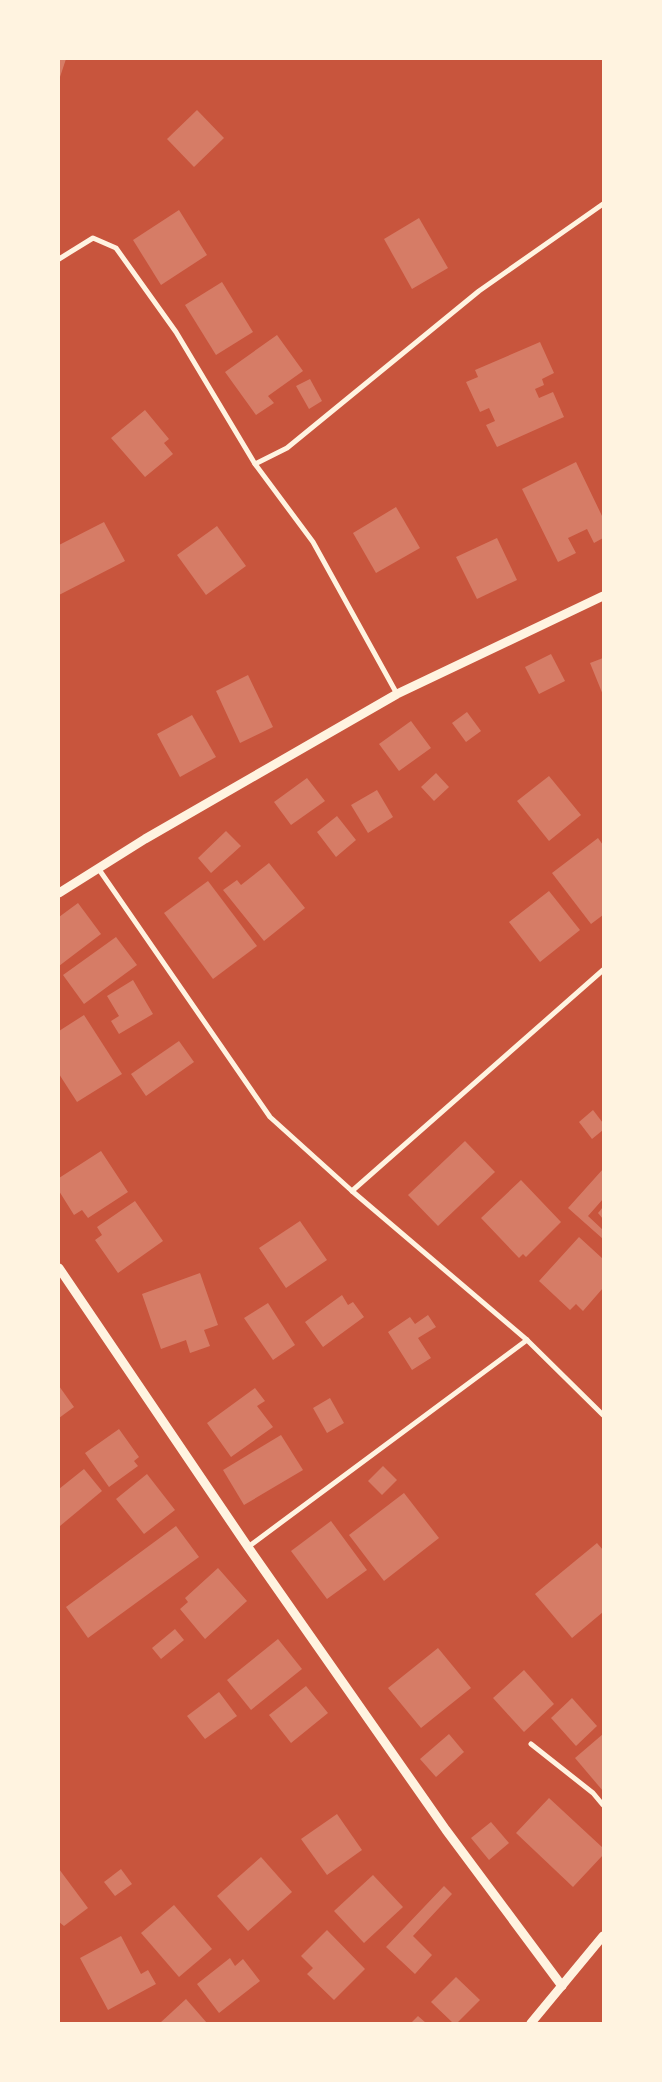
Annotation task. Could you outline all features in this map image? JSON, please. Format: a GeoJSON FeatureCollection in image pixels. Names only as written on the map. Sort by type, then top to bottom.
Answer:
{"type":"FeatureCollection","features":[{"type":"Feature","properties":{"kind":"street"},"geometry":{"type":"LineString","coordinates":[[255,464],[287,448],[479,291],[603,204]]}},
{"type":"Feature","properties":{"kind":"street"},"geometry":{"type":"LineString","coordinates":[[59,259],[93,238],[116,248],[176,332],[255,464],[312,542],[397,694]]}},
{"type":"Feature","properties":{"kind":"street"},"geometry":{"type":"LineString","coordinates":[[59,893],[145,839],[397,694],[603,596]]}},
{"type":"Feature","properties":{"kind":"street"},"geometry":{"type":"LineString","coordinates":[[98,868],[270,1117],[352,1191],[526,1340],[603,1415]]}},
{"type":"Feature","properties":{"kind":"street"},"geometry":{"type":"LineString","coordinates":[[352,1191],[603,970]]}},
{"type":"Feature","properties":{"kind":"street"},"geometry":{"type":"LineString","coordinates":[[59,1268],[248,1547],[446,1830],[562,1986]]}},
{"type":"Feature","properties":{"kind":"street"},"geometry":{"type":"LineString","coordinates":[[248,1547],[526,1340]]}},
{"type":"Feature","properties":{"kind":"street"},"geometry":{"type":"LineString","coordinates":[[531,1744],[593,1793],[603,1805]]}},
{"type":"Feature","properties":{"kind":"street"},"geometry":{"type":"LineString","coordinates":[[531,2023],[603,1936]]}},
{"type":"Feature","properties":{"kind":"building"},"geometry":{"type":"Polygon","coordinates":[[[59,59],[66,59],[59,80],[59,59]]]}},
{"type":"Feature","properties":{"kind":"building"},"geometry":{"type":"Polygon","coordinates":[[[197,110],[224,138],[194,167],[167,139],[197,110]]]}},
{"type":"Feature","properties":{"kind":"building"},"geometry":{"type":"Polygon","coordinates":[[[179,210],[207,255],[161,285],[133,240],[179,210]]]}},
{"type":"Feature","properties":{"kind":"building"},"geometry":{"type":"Polygon","coordinates":[[[419,218],[448,268],[412,289],[384,239],[419,218]]]}},
{"type":"Feature","properties":{"kind":"building"},"geometry":{"type":"Polygon","coordinates":[[[222,282],[253,332],[216,355],[185,305],[222,282]]]}},
{"type":"Feature","properties":{"kind":"building"},"geometry":{"type":"Polygon","coordinates":[[[277,335],[303,371],[268,396],[274,403],[256,415],[225,372],[277,335]]]}},
{"type":"Feature","properties":{"kind":"building"},"geometry":{"type":"Polygon","coordinates":[[[540,342],[554,373],[542,379],[544,385],[535,389],[539,398],[553,392],[564,417],[497,447],[486,425],[495,421],[489,408],[480,412],[466,382],[478,377],[475,370],[540,342]]]}},
{"type":"Feature","properties":{"kind":"building"},"geometry":{"type":"Polygon","coordinates":[[[310,379],[322,401],[309,409],[296,386],[310,379]]]}},
{"type":"Feature","properties":{"kind":"building"},"geometry":{"type":"Polygon","coordinates":[[[145,410],[169,439],[164,443],[173,454],[145,477],[111,438],[145,410]]]}},
{"type":"Feature","properties":{"kind":"building"},"geometry":{"type":"Polygon","coordinates":[[[576,462],[603,518],[603,538],[594,543],[587,529],[568,538],[576,553],[558,562],[522,489],[576,462]]]}},
{"type":"Feature","properties":{"kind":"building"},"geometry":{"type":"Polygon","coordinates":[[[396,507],[420,548],[376,573],[353,533],[396,507]]]}},
{"type":"Feature","properties":{"kind":"building"},"geometry":{"type":"Polygon","coordinates":[[[104,522],[125,561],[59,595],[59,545],[104,522]]]}},
{"type":"Feature","properties":{"kind":"building"},"geometry":{"type":"Polygon","coordinates":[[[217,526],[246,566],[206,595],[177,555],[217,526]]]}},
{"type":"Feature","properties":{"kind":"building"},"geometry":{"type":"Polygon","coordinates":[[[497,538],[517,580],[477,599],[456,557],[497,538]]]}},
{"type":"Feature","properties":{"kind":"building"},"geometry":{"type":"Polygon","coordinates":[[[551,654],[565,681],[539,694],[525,667],[551,654]]]}},
{"type":"Feature","properties":{"kind":"building"},"geometry":{"type":"Polygon","coordinates":[[[603,658],[603,695],[590,663],[603,658]]]}},
{"type":"Feature","properties":{"kind":"building"},"geometry":{"type":"Polygon","coordinates":[[[248,675],[273,727],[240,743],[216,691],[248,675]]]}},
{"type":"Feature","properties":{"kind":"building"},"geometry":{"type":"Polygon","coordinates":[[[467,712],[481,731],[466,742],[452,723],[467,712]]]}},
{"type":"Feature","properties":{"kind":"building"},"geometry":{"type":"Polygon","coordinates":[[[192,715],[216,757],[180,777],[157,734],[192,715]]]}},
{"type":"Feature","properties":{"kind":"building"},"geometry":{"type":"Polygon","coordinates":[[[411,721],[431,748],[399,771],[379,744],[411,721]]]}},
{"type":"Feature","properties":{"kind":"building"},"geometry":{"type":"Polygon","coordinates":[[[436,773],[449,787],[434,801],[421,787],[436,773]]]}},
{"type":"Feature","properties":{"kind":"building"},"geometry":{"type":"Polygon","coordinates":[[[549,776],[581,815],[549,841],[517,801],[549,776]]]}},
{"type":"Feature","properties":{"kind":"building"},"geometry":{"type":"Polygon","coordinates":[[[307,778],[325,801],[291,825],[274,802],[307,778]]]}},
{"type":"Feature","properties":{"kind":"building"},"geometry":{"type":"Polygon","coordinates":[[[377,790],[393,817],[368,833],[351,805],[377,790]]]}},
{"type":"Feature","properties":{"kind":"building"},"geometry":{"type":"Polygon","coordinates":[[[337,816],[356,840],[336,857],[317,832],[337,816]]]}},
{"type":"Feature","properties":{"kind":"building"},"geometry":{"type":"Polygon","coordinates":[[[226,831],[241,846],[211,873],[198,858],[226,831]]]}},
{"type":"Feature","properties":{"kind":"building"},"geometry":{"type":"Polygon","coordinates":[[[598,838],[603,845],[603,915],[591,924],[552,873],[598,838]]]}},
{"type":"Feature","properties":{"kind":"building"},"geometry":{"type":"Polygon","coordinates":[[[269,863],[305,908],[264,941],[223,890],[237,880],[241,885],[269,863]]]}},
{"type":"Feature","properties":{"kind":"building"},"geometry":{"type":"Polygon","coordinates":[[[208,881],[257,946],[213,979],[164,913],[208,881]]]}},
{"type":"Feature","properties":{"kind":"building"},"geometry":{"type":"Polygon","coordinates":[[[549,891],[580,930],[540,962],[509,922],[549,891]]]}},
{"type":"Feature","properties":{"kind":"building"},"geometry":{"type":"Polygon","coordinates":[[[78,903],[101,934],[59,966],[59,917],[78,903]]]}},
{"type":"Feature","properties":{"kind":"building"},"geometry":{"type":"Polygon","coordinates":[[[116,937],[137,965],[84,1004],[63,975],[116,937]]]}},
{"type":"Feature","properties":{"kind":"building"},"geometry":{"type":"Polygon","coordinates":[[[133,980],[153,1014],[119,1034],[111,1021],[119,1016],[107,996],[133,980]]]}},
{"type":"Feature","properties":{"kind":"building"},"geometry":{"type":"Polygon","coordinates":[[[84,1015],[122,1074],[77,1102],[59,1074],[59,1031],[84,1015]]]}},
{"type":"Feature","properties":{"kind":"building"},"geometry":{"type":"Polygon","coordinates":[[[179,1041],[194,1062],[146,1096],[131,1074],[179,1041]]]}},
{"type":"Feature","properties":{"kind":"building"},"geometry":{"type":"Polygon","coordinates":[[[593,1110],[603,1123],[603,1130],[592,1139],[579,1122],[593,1110]]]}},
{"type":"Feature","properties":{"kind":"building"},"geometry":{"type":"Polygon","coordinates":[[[465,1141],[495,1172],[438,1226],[408,1195],[465,1141]]]}},
{"type":"Feature","properties":{"kind":"building"},"geometry":{"type":"Polygon","coordinates":[[[101,1151],[128,1192],[88,1218],[82,1210],[74,1215],[59,1191],[59,1178],[101,1151]]]}},
{"type":"Feature","properties":{"kind":"building"},"geometry":{"type":"Polygon","coordinates":[[[603,1169],[603,1199],[588,1216],[603,1230],[603,1239],[568,1208],[603,1169]]]}},
{"type":"Feature","properties":{"kind":"building"},"geometry":{"type":"Polygon","coordinates":[[[521,1180],[561,1222],[526,1257],[523,1254],[519,1258],[481,1218],[521,1180]]]}},
{"type":"Feature","properties":{"kind":"building"},"geometry":{"type":"Polygon","coordinates":[[[135,1201],[163,1241],[118,1273],[95,1240],[102,1235],[97,1227],[135,1201]]]}},
{"type":"Feature","properties":{"kind":"building"},"geometry":{"type":"Polygon","coordinates":[[[603,1207],[603,1219],[598,1213],[603,1207]]]}},
{"type":"Feature","properties":{"kind":"building"},"geometry":{"type":"Polygon","coordinates":[[[300,1221],[327,1260],[286,1288],[259,1248],[300,1221]]]}},
{"type":"Feature","properties":{"kind":"building"},"geometry":{"type":"Polygon","coordinates":[[[579,1237],[603,1259],[603,1288],[583,1311],[576,1304],[570,1310],[539,1281],[579,1237]]]}},
{"type":"Feature","properties":{"kind":"building"},"geometry":{"type":"Polygon","coordinates":[[[200,1273],[218,1325],[204,1330],[210,1346],[190,1353],[186,1340],[161,1349],[142,1294],[200,1273]]]}},
{"type":"Feature","properties":{"kind":"building"},"geometry":{"type":"Polygon","coordinates":[[[342,1295],[348,1305],[353,1302],[364,1317],[323,1347],[305,1322],[342,1295]]]}},
{"type":"Feature","properties":{"kind":"building"},"geometry":{"type":"Polygon","coordinates":[[[268,1303],[295,1345],[273,1360],[244,1318],[268,1303]]]}},
{"type":"Feature","properties":{"kind":"building"},"geometry":{"type":"Polygon","coordinates":[[[428,1315],[436,1327],[418,1338],[431,1358],[412,1370],[388,1332],[410,1317],[415,1324],[428,1315]]]}},
{"type":"Feature","properties":{"kind":"building"},"geometry":{"type":"Polygon","coordinates":[[[59,1386],[74,1407],[59,1418],[59,1386]]]}},
{"type":"Feature","properties":{"kind":"building"},"geometry":{"type":"Polygon","coordinates":[[[255,1388],[265,1401],[257,1406],[273,1427],[231,1457],[207,1423],[255,1388]]]}},
{"type":"Feature","properties":{"kind":"building"},"geometry":{"type":"Polygon","coordinates":[[[330,1398],[344,1423],[327,1433],[313,1408],[330,1398]]]}},
{"type":"Feature","properties":{"kind":"building"},"geometry":{"type":"Polygon","coordinates":[[[119,1429],[139,1457],[134,1461],[138,1466],[109,1487],[85,1453],[119,1429]]]}},
{"type":"Feature","properties":{"kind":"building"},"geometry":{"type":"Polygon","coordinates":[[[281,1435],[303,1470],[244,1505],[223,1470],[281,1435]]]}},
{"type":"Feature","properties":{"kind":"building"},"geometry":{"type":"Polygon","coordinates":[[[383,1466],[397,1480],[382,1495],[368,1481],[383,1466]]]}},
{"type":"Feature","properties":{"kind":"building"},"geometry":{"type":"Polygon","coordinates":[[[84,1469],[102,1491],[60,1526],[59,1489],[84,1469]]]}},
{"type":"Feature","properties":{"kind":"building"},"geometry":{"type":"Polygon","coordinates":[[[147,1474],[175,1510],[144,1534],[116,1499],[147,1474]]]}},
{"type":"Feature","properties":{"kind":"building"},"geometry":{"type":"Polygon","coordinates":[[[404,1493],[439,1538],[384,1581],[349,1535],[404,1493]]]}},
{"type":"Feature","properties":{"kind":"building"},"geometry":{"type":"Polygon","coordinates":[[[331,1521],[367,1570],[327,1599],[291,1551],[331,1521]]]}},
{"type":"Feature","properties":{"kind":"building"},"geometry":{"type":"Polygon","coordinates":[[[176,1526],[199,1557],[88,1638],[66,1607],[176,1526]]]}},
{"type":"Feature","properties":{"kind":"building"},"geometry":{"type":"Polygon","coordinates":[[[597,1543],[603,1550],[603,1612],[572,1638],[535,1594],[597,1543]]]}},
{"type":"Feature","properties":{"kind":"building"},"geometry":{"type":"Polygon","coordinates":[[[218,1568],[247,1601],[205,1639],[180,1609],[188,1602],[185,1598],[218,1568]]]}},
{"type":"Feature","properties":{"kind":"building"},"geometry":{"type":"Polygon","coordinates":[[[175,1629],[184,1640],[161,1659],[152,1648],[175,1629]]]}},
{"type":"Feature","properties":{"kind":"building"},"geometry":{"type":"Polygon","coordinates":[[[278,1639],[302,1669],[251,1710],[227,1680],[278,1639]]]}},
{"type":"Feature","properties":{"kind":"building"},"geometry":{"type":"Polygon","coordinates":[[[438,1648],[471,1688],[421,1728],[388,1688],[438,1648]]]}},
{"type":"Feature","properties":{"kind":"building"},"geometry":{"type":"Polygon","coordinates":[[[524,1670],[554,1704],[524,1732],[493,1698],[524,1670]]]}},
{"type":"Feature","properties":{"kind":"building"},"geometry":{"type":"Polygon","coordinates":[[[306,1686],[328,1713],[291,1743],[269,1715],[306,1686]]]}},
{"type":"Feature","properties":{"kind":"building"},"geometry":{"type":"Polygon","coordinates":[[[219,1692],[237,1716],[205,1739],[187,1716],[219,1692]]]}},
{"type":"Feature","properties":{"kind":"building"},"geometry":{"type":"Polygon","coordinates":[[[572,1698],[597,1726],[576,1746],[551,1718],[572,1698]]]}},
{"type":"Feature","properties":{"kind":"building"},"geometry":{"type":"Polygon","coordinates":[[[449,1734],[464,1752],[436,1777],[420,1759],[449,1734]]]}},
{"type":"Feature","properties":{"kind":"building"},"geometry":{"type":"Polygon","coordinates":[[[603,1734],[603,1791],[575,1758],[603,1734]]]}},
{"type":"Feature","properties":{"kind":"building"},"geometry":{"type":"Polygon","coordinates":[[[549,1798],[603,1848],[603,1855],[573,1887],[516,1833],[549,1798]]]}},
{"type":"Feature","properties":{"kind":"building"},"geometry":{"type":"Polygon","coordinates":[[[337,1814],[362,1850],[327,1875],[301,1839],[337,1814]]]}},
{"type":"Feature","properties":{"kind":"building"},"geometry":{"type":"Polygon","coordinates":[[[491,1822],[509,1843],[489,1860],[471,1838],[491,1822]]]}},
{"type":"Feature","properties":{"kind":"building"},"geometry":{"type":"Polygon","coordinates":[[[261,1857],[292,1892],[248,1931],[217,1896],[261,1857]]]}},
{"type":"Feature","properties":{"kind":"building"},"geometry":{"type":"Polygon","coordinates":[[[59,1869],[88,1908],[64,1926],[59,1922],[59,1869]]]}},
{"type":"Feature","properties":{"kind":"building"},"geometry":{"type":"Polygon","coordinates":[[[121,1869],[132,1884],[115,1896],[104,1882],[121,1869]]]}},
{"type":"Feature","properties":{"kind":"building"},"geometry":{"type":"Polygon","coordinates":[[[373,1875],[403,1907],[364,1943],[334,1911],[373,1875]]]}},
{"type":"Feature","properties":{"kind":"building"},"geometry":{"type":"Polygon","coordinates":[[[444,1886],[452,1894],[413,1936],[432,1955],[415,1974],[386,1947],[444,1886]]]}},
{"type":"Feature","properties":{"kind":"building"},"geometry":{"type":"Polygon","coordinates":[[[174,1905],[212,1949],[179,1977],[141,1933],[174,1905]]]}},
{"type":"Feature","properties":{"kind":"building"},"geometry":{"type":"Polygon","coordinates":[[[327,1930],[365,1969],[334,2000],[307,1974],[313,1968],[301,1956],[327,1930]]]}},
{"type":"Feature","properties":{"kind":"building"},"geometry":{"type":"Polygon","coordinates":[[[121,1936],[141,1974],[148,1970],[156,1984],[108,2010],[80,1958],[121,1936]]]}},
{"type":"Feature","properties":{"kind":"building"},"geometry":{"type":"Polygon","coordinates":[[[230,1958],[235,1966],[243,1959],[260,1981],[219,2013],[197,1984],[230,1958]]]}},
{"type":"Feature","properties":{"kind":"building"},"geometry":{"type":"Polygon","coordinates":[[[456,1977],[480,2000],[457,2023],[453,2023],[431,2002],[456,1977]]]}},
{"type":"Feature","properties":{"kind":"building"},"geometry":{"type":"Polygon","coordinates":[[[186,1999],[207,2023],[160,2023],[186,1999]]]}},
{"type":"Feature","properties":{"kind":"building"},"geometry":{"type":"Polygon","coordinates":[[[418,2016],[426,2023],[411,2023],[418,2016]]]}}]}
